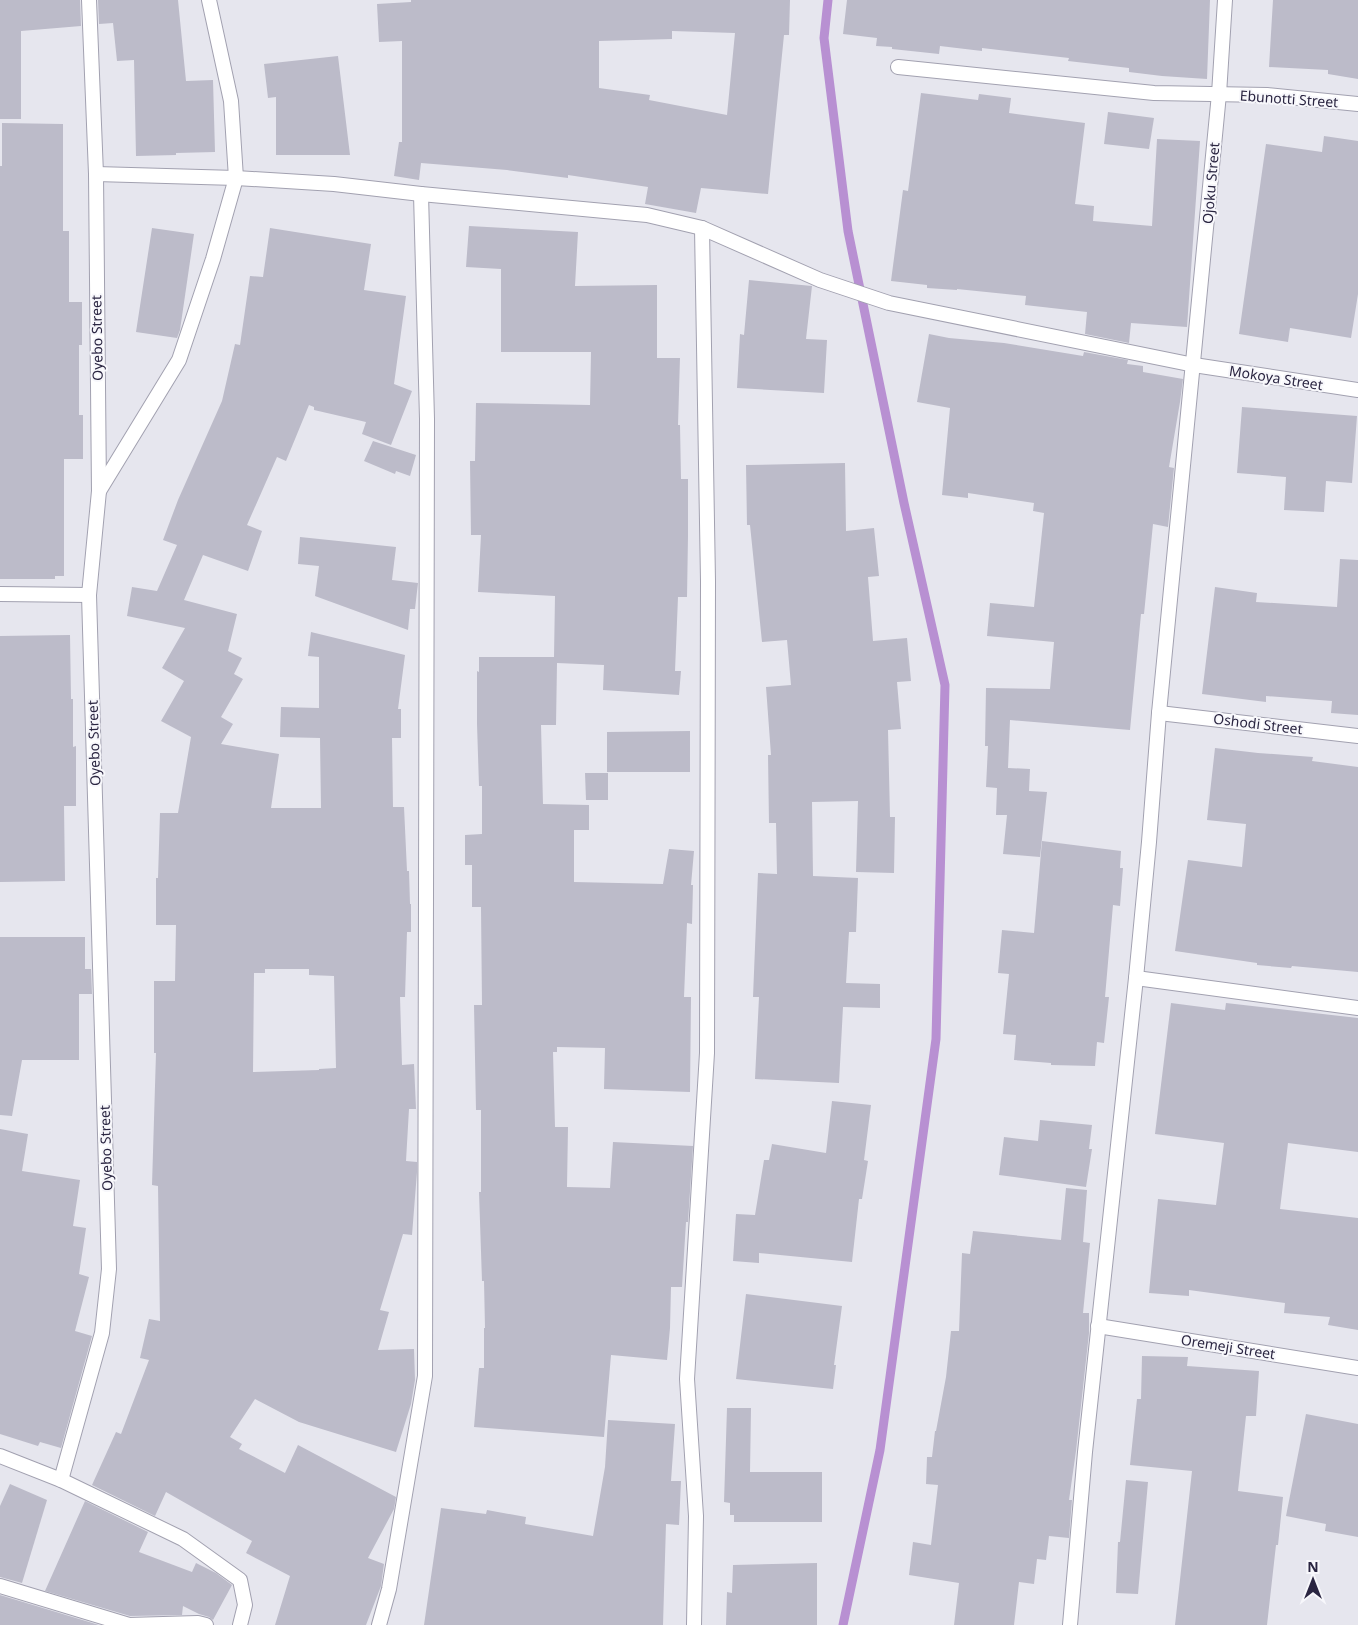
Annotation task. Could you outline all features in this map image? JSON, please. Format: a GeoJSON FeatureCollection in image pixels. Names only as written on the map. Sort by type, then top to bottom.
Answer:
{"type":"FeatureCollection","features":[{"type":"Feature","properties":{"kind":"street","name":"Oyebo Street"},"geometry":{"type":"LineString","coordinates":[[61,1480],[102,1333],[109,1269],[90,595],[99,491],[96,174],[89,0]]}},
{"type":"Feature","properties":{"kind":"street"},"geometry":{"type":"LineString","coordinates":[[99,491],[178,360],[213,259],[236,178],[231,101],[210,0]]}},
{"type":"Feature","properties":{"kind":"street","name":"Ojoku Street"},"geometry":{"type":"LineString","coordinates":[[1070,1625],[1098,1326],[1149,842],[1159,713],[1219,94],[1225,0]]}},
{"type":"Feature","properties":{"kind":"street","name":"Ebunotti Street"},"geometry":{"type":"LineString","coordinates":[[898,67],[1154,93],[1267,95],[1358,104]]}},
{"type":"Feature","properties":{"kind":"street","name":"Mokoya Street"},"geometry":{"type":"LineString","coordinates":[[96,174],[236,178],[334,184],[647,215],[702,228],[820,280],[889,303],[1194,365],[1358,390]]}},
{"type":"Feature","properties":{"kind":"street"},"geometry":{"type":"LineString","coordinates":[[379,1625],[389,1589],[425,1376],[427,419],[421,194]]}},
{"type":"Feature","properties":{"kind":"street"},"geometry":{"type":"LineString","coordinates":[[694,1625],[696,1516],[687,1379],[707,1053],[708,581],[702,228]]}},
{"type":"Feature","properties":{"kind":"street"},"geometry":{"type":"LineString","coordinates":[[0,594],[90,595]]}},
{"type":"Feature","properties":{"kind":"street","name":"Oshodi Street"},"geometry":{"type":"LineString","coordinates":[[1159,713],[1358,736]]}},
{"type":"Feature","properties":{"kind":"street"},"geometry":{"type":"LineString","coordinates":[[1136,978],[1358,1008]]}},
{"type":"Feature","properties":{"kind":"street","name":"Oremeji Street"},"geometry":{"type":"LineString","coordinates":[[1098,1326],[1358,1368]]}},
{"type":"Feature","properties":{"kind":"street"},"geometry":{"type":"LineString","coordinates":[[0,1456],[61,1480],[183,1539],[240,1580],[245,1606],[240,1625]]}},
{"type":"Feature","properties":{"kind":"street"},"geometry":{"type":"LineString","coordinates":[[0,1586],[129,1625],[198,1623],[206,1625]]}},
{"type":"Feature","properties":{"kind":"building"},"geometry":{"type":"Polygon","coordinates":[[[0,0],[80,0],[81,26],[21,31],[21,119],[0,119],[0,0]]]}},
{"type":"Feature","properties":{"kind":"building"},"geometry":{"type":"Polygon","coordinates":[[[98,0],[178,0],[186,81],[213,80],[215,152],[136,156],[134,60],[117,61],[113,23],[99,24],[98,0]]]}},
{"type":"Feature","properties":{"kind":"building"},"geometry":{"type":"Polygon","coordinates":[[[411,0],[790,0],[789,35],[784,35],[768,194],[701,188],[696,213],[645,204],[648,187],[568,175],[568,178],[507,170],[421,163],[419,180],[394,176],[399,142],[402,142],[402,41],[379,42],[377,4],[411,2],[411,0]],[[672,31],[672,39],[599,41],[599,88],[650,95],[649,100],[727,115],[735,33],[672,31]]]}},
{"type":"Feature","properties":{"kind":"building"},"geometry":{"type":"Polygon","coordinates":[[[847,0],[1210,0],[1207,79],[1129,72],[1129,68],[1068,61],[1069,58],[982,48],[982,51],[940,46],[939,54],[876,46],[877,38],[843,34],[847,0]]]}},
{"type":"Feature","properties":{"kind":"building"},"geometry":{"type":"Polygon","coordinates":[[[1273,0],[1358,0],[1358,79],[1328,74],[1328,70],[1269,67],[1273,0]]]}},
{"type":"Feature","properties":{"kind":"building"},"geometry":{"type":"Polygon","coordinates":[[[338,56],[350,155],[276,155],[276,97],[268,98],[264,64],[338,56]]]}},
{"type":"Feature","properties":{"kind":"building"},"geometry":{"type":"Polygon","coordinates":[[[921,93],[978,100],[979,94],[1011,98],[1009,113],[1085,123],[1075,204],[1094,206],[1093,221],[1152,226],[1157,139],[1200,141],[1187,327],[1131,323],[1129,343],[1085,334],[1087,312],[1025,305],[1026,296],[927,288],[927,285],[891,281],[903,190],[908,191],[921,93]]]}},
{"type":"Feature","properties":{"kind":"building"},"geometry":{"type":"Polygon","coordinates":[[[1108,112],[1154,118],[1149,149],[1104,144],[1108,112]]]}},
{"type":"Feature","properties":{"kind":"building"},"geometry":{"type":"Polygon","coordinates":[[[2,123],[63,124],[63,231],[69,231],[69,302],[82,302],[82,345],[79,345],[79,415],[83,415],[83,459],[64,459],[64,576],[55,576],[55,579],[0,579],[0,166],[2,166],[2,123]]]}},
{"type":"Feature","properties":{"kind":"building"},"geometry":{"type":"Polygon","coordinates":[[[1324,136],[1358,141],[1358,294],[1351,338],[1290,328],[1288,342],[1239,334],[1266,144],[1322,152],[1324,136]]]}},
{"type":"Feature","properties":{"kind":"building"},"geometry":{"type":"Polygon","coordinates":[[[469,226],[578,232],[575,286],[657,285],[657,358],[680,358],[678,425],[680,425],[681,479],[688,479],[688,536],[687,597],[678,597],[675,671],[681,671],[679,695],[603,690],[604,665],[557,663],[556,725],[541,725],[543,804],[589,805],[589,830],[574,830],[574,882],[663,884],[669,849],[694,851],[691,885],[693,885],[692,924],[687,923],[684,997],[691,997],[690,1092],[604,1089],[605,1048],[557,1047],[557,1052],[553,1052],[555,1127],[568,1127],[567,1187],[610,1188],[613,1142],[693,1146],[682,1287],[671,1287],[667,1360],[611,1355],[604,1437],[474,1427],[479,1368],[484,1368],[485,1328],[479,1192],[481,1192],[481,1110],[476,1110],[474,1005],[482,1005],[481,907],[472,907],[472,865],[465,865],[465,835],[482,834],[482,786],[479,786],[477,724],[477,671],[479,672],[479,657],[554,657],[555,596],[478,592],[481,535],[471,535],[470,461],[475,461],[476,403],[590,405],[591,352],[501,352],[501,269],[466,267],[469,226]]]}},
{"type":"Feature","properties":{"kind":"building"},"geometry":{"type":"Polygon","coordinates":[[[152,228],[194,234],[180,330],[177,338],[136,332],[152,228]]]}},
{"type":"Feature","properties":{"kind":"building"},"geometry":{"type":"Polygon","coordinates":[[[270,228],[371,244],[364,290],[406,296],[394,384],[412,391],[391,445],[362,434],[366,422],[314,410],[314,407],[309,405],[286,461],[277,457],[247,525],[262,531],[248,571],[203,555],[184,600],[237,614],[228,651],[242,658],[234,674],[243,679],[221,717],[233,724],[221,744],[279,754],[271,808],[321,808],[320,738],[280,737],[281,707],[319,708],[319,657],[308,656],[311,632],[405,655],[398,709],[401,709],[401,738],[392,738],[393,807],[404,807],[407,871],[409,871],[411,932],[407,932],[405,997],[400,997],[402,1065],[414,1064],[416,1109],[409,1109],[406,1161],[417,1162],[417,1172],[412,1235],[403,1234],[380,1310],[389,1312],[378,1350],[414,1349],[415,1380],[411,1404],[396,1452],[299,1422],[255,1399],[230,1437],[242,1444],[239,1449],[285,1473],[298,1445],[396,1497],[394,1509],[368,1558],[384,1564],[381,1586],[366,1625],[275,1625],[290,1576],[246,1553],[252,1541],[166,1492],[155,1516],[92,1485],[116,1432],[121,1434],[149,1360],[140,1358],[149,1319],[160,1321],[158,1186],[152,1185],[156,1053],[154,1053],[154,981],[175,981],[176,925],[156,925],[156,878],[158,878],[160,813],[178,813],[191,737],[161,721],[184,681],[162,668],[185,628],[127,616],[132,587],[157,591],[177,545],[163,540],[178,500],[222,401],[235,344],[240,345],[250,276],[263,277],[270,228]],[[265,969],[265,973],[254,973],[253,1072],[336,1068],[334,976],[309,975],[309,969],[265,969]]]}},
{"type":"Feature","properties":{"kind":"building"},"geometry":{"type":"Polygon","coordinates":[[[749,280],[812,286],[806,339],[827,340],[824,393],[737,388],[740,334],[744,335],[749,280]]]}},
{"type":"Feature","properties":{"kind":"building"},"geometry":{"type":"Polygon","coordinates":[[[929,334],[949,338],[1004,343],[1083,356],[1084,352],[1128,360],[1127,364],[1143,366],[1143,372],[1183,379],[1169,467],[1174,468],[1168,527],[1153,524],[1144,614],[1141,614],[1130,730],[1010,720],[1008,768],[1030,769],[1029,791],[1047,792],[1040,857],[1003,854],[1007,815],[996,815],[997,788],[986,787],[988,746],[985,746],[986,688],[1050,689],[1054,642],[987,636],[990,603],[1034,607],[1044,513],[1033,511],[1034,503],[968,493],[968,498],[942,495],[950,408],[917,402],[929,334]]]}},
{"type":"Feature","properties":{"kind":"building"},"geometry":{"type":"Polygon","coordinates":[[[1242,407],[1357,416],[1352,483],[1326,481],[1324,512],[1284,510],[1286,477],[1237,473],[1242,407]]]}},
{"type":"Feature","properties":{"kind":"building"},"geometry":{"type":"Polygon","coordinates":[[[373,441],[416,455],[410,476],[396,471],[395,474],[364,461],[373,441]]]}},
{"type":"Feature","properties":{"kind":"building"},"geometry":{"type":"Polygon","coordinates":[[[845,463],[846,531],[874,528],[879,576],[868,577],[873,641],[907,638],[911,681],[897,682],[901,729],[888,730],[890,817],[895,817],[894,873],[856,872],[858,801],[812,802],[813,876],[858,878],[856,932],[849,932],[846,983],[880,984],[880,1008],[843,1007],[839,1083],[755,1079],[759,997],[753,997],[758,873],[777,874],[776,823],[769,823],[768,755],[771,755],[766,687],[791,685],[787,640],[762,642],[750,525],[747,525],[746,465],[845,463]]]}},
{"type":"Feature","properties":{"kind":"building"},"geometry":{"type":"Polygon","coordinates":[[[300,537],[396,547],[392,580],[418,583],[415,609],[410,609],[408,630],[315,596],[319,566],[298,564],[300,537]]]}},
{"type":"Feature","properties":{"kind":"building"},"geometry":{"type":"Polygon","coordinates":[[[1340,559],[1358,560],[1358,715],[1331,713],[1332,701],[1266,696],[1266,702],[1202,694],[1215,587],[1257,593],[1256,602],[1337,607],[1340,559]]]}},
{"type":"Feature","properties":{"kind":"building"},"geometry":{"type":"Polygon","coordinates":[[[70,635],[73,747],[76,746],[76,806],[64,806],[65,881],[0,882],[0,636],[70,635]]]}},
{"type":"Feature","properties":{"kind":"building"},"geometry":{"type":"Polygon","coordinates":[[[690,731],[690,772],[607,772],[607,732],[690,731]]]}},
{"type":"Feature","properties":{"kind":"building"},"geometry":{"type":"Polygon","coordinates":[[[1215,748],[1313,757],[1312,761],[1358,767],[1358,972],[1257,965],[1257,963],[1175,951],[1188,860],[1242,867],[1246,824],[1207,820],[1215,748]]]}},
{"type":"Feature","properties":{"kind":"building"},"geometry":{"type":"Polygon","coordinates":[[[585,773],[608,773],[608,800],[586,800],[585,773]]]}},
{"type":"Feature","properties":{"kind":"building"},"geometry":{"type":"Polygon","coordinates":[[[1042,841],[1121,851],[1120,868],[1123,868],[1120,906],[1113,905],[1105,997],[1109,997],[1104,1043],[1097,1042],[1095,1066],[1051,1065],[1051,1063],[1014,1060],[1016,1035],[1003,1034],[1009,974],[998,973],[1002,930],[1034,933],[1042,841]]]}},
{"type":"Feature","properties":{"kind":"building"},"geometry":{"type":"Polygon","coordinates":[[[0,937],[85,937],[85,969],[91,969],[92,994],[79,994],[79,1060],[22,1060],[12,1116],[0,1115],[0,937]]]}},
{"type":"Feature","properties":{"kind":"building"},"geometry":{"type":"Polygon","coordinates":[[[1171,1003],[1225,1010],[1226,1003],[1358,1018],[1358,1152],[1288,1143],[1280,1209],[1358,1218],[1358,1330],[1328,1325],[1330,1317],[1284,1313],[1285,1303],[1189,1290],[1189,1296],[1149,1293],[1158,1199],[1216,1205],[1224,1143],[1155,1134],[1171,1003]]]}},
{"type":"Feature","properties":{"kind":"building"},"geometry":{"type":"Polygon","coordinates":[[[832,1101],[871,1105],[864,1160],[868,1161],[862,1199],[859,1199],[852,1262],[759,1253],[759,1263],[733,1261],[736,1214],[755,1215],[764,1160],[769,1160],[772,1144],[826,1153],[832,1101]]]}},
{"type":"Feature","properties":{"kind":"building"},"geometry":{"type":"Polygon","coordinates":[[[1040,1120],[1092,1125],[1089,1149],[1092,1149],[1086,1187],[999,1175],[1004,1137],[1038,1141],[1040,1120]]]}},
{"type":"Feature","properties":{"kind":"building"},"geometry":{"type":"Polygon","coordinates":[[[0,1129],[28,1134],[22,1171],[80,1180],[73,1226],[86,1228],[79,1274],[89,1277],[75,1331],[92,1336],[61,1448],[40,1442],[38,1446],[0,1434],[0,1129]]]}},
{"type":"Feature","properties":{"kind":"building"},"geometry":{"type":"Polygon","coordinates":[[[1066,1188],[1087,1190],[1083,1242],[1090,1243],[1083,1313],[1089,1313],[1089,1333],[1069,1500],[1072,1500],[1069,1538],[1049,1536],[1046,1560],[1037,1559],[1034,1584],[1019,1582],[1014,1625],[954,1625],[959,1583],[909,1575],[913,1542],[931,1545],[938,1485],[926,1484],[927,1457],[932,1457],[935,1431],[946,1377],[951,1331],[959,1331],[962,1253],[970,1254],[973,1231],[1061,1240],[1066,1188]]]}},
{"type":"Feature","properties":{"kind":"building"},"geometry":{"type":"Polygon","coordinates":[[[746,1294],[842,1306],[834,1365],[836,1365],[833,1389],[736,1379],[746,1294]]]}},
{"type":"Feature","properties":{"kind":"building"},"geometry":{"type":"Polygon","coordinates":[[[1142,1356],[1188,1357],[1187,1366],[1259,1371],[1256,1416],[1246,1416],[1238,1491],[1283,1497],[1267,1625],[1175,1625],[1192,1471],[1130,1465],[1137,1399],[1141,1399],[1142,1356]]]}},
{"type":"Feature","properties":{"kind":"building"},"geometry":{"type":"Polygon","coordinates":[[[727,1408],[751,1408],[750,1472],[822,1472],[822,1522],[734,1522],[734,1515],[730,1515],[730,1503],[724,1502],[727,1408]]]}},
{"type":"Feature","properties":{"kind":"building"},"geometry":{"type":"Polygon","coordinates":[[[1306,1414],[1358,1424],[1358,1537],[1325,1531],[1326,1524],[1286,1516],[1306,1414]]]}},
{"type":"Feature","properties":{"kind":"building"},"geometry":{"type":"Polygon","coordinates":[[[608,1420],[675,1424],[671,1481],[681,1481],[679,1525],[666,1524],[663,1625],[424,1625],[441,1508],[486,1514],[487,1510],[526,1517],[525,1524],[593,1536],[605,1467],[608,1420]]]}},
{"type":"Feature","properties":{"kind":"building"},"geometry":{"type":"Polygon","coordinates":[[[1126,1480],[1148,1482],[1138,1594],[1116,1593],[1118,1542],[1120,1542],[1126,1480]]]}},
{"type":"Feature","properties":{"kind":"building"},"geometry":{"type":"Polygon","coordinates":[[[10,1484],[47,1500],[22,1583],[0,1577],[0,1506],[10,1484]]]}},
{"type":"Feature","properties":{"kind":"building"},"geometry":{"type":"Polygon","coordinates":[[[85,1501],[148,1532],[139,1552],[192,1572],[196,1563],[216,1573],[232,1585],[213,1620],[183,1606],[182,1615],[130,1616],[45,1591],[85,1501]]]}},
{"type":"Feature","properties":{"kind":"building"},"geometry":{"type":"Polygon","coordinates":[[[817,1563],[817,1625],[726,1625],[727,1592],[732,1593],[733,1565],[817,1563]]]}},
{"type":"Feature","properties":{"kind":"building"},"geometry":{"type":"Polygon","coordinates":[[[0,1595],[99,1625],[0,1625],[0,1595]]]}},
{"type":"Feature","properties":{"kind":"waterway"},"geometry":{"type":"LineString","coordinates":[[828,0],[824,38],[848,231],[904,503],[945,685],[936,1039],[880,1450],[843,1625]]}}]}
